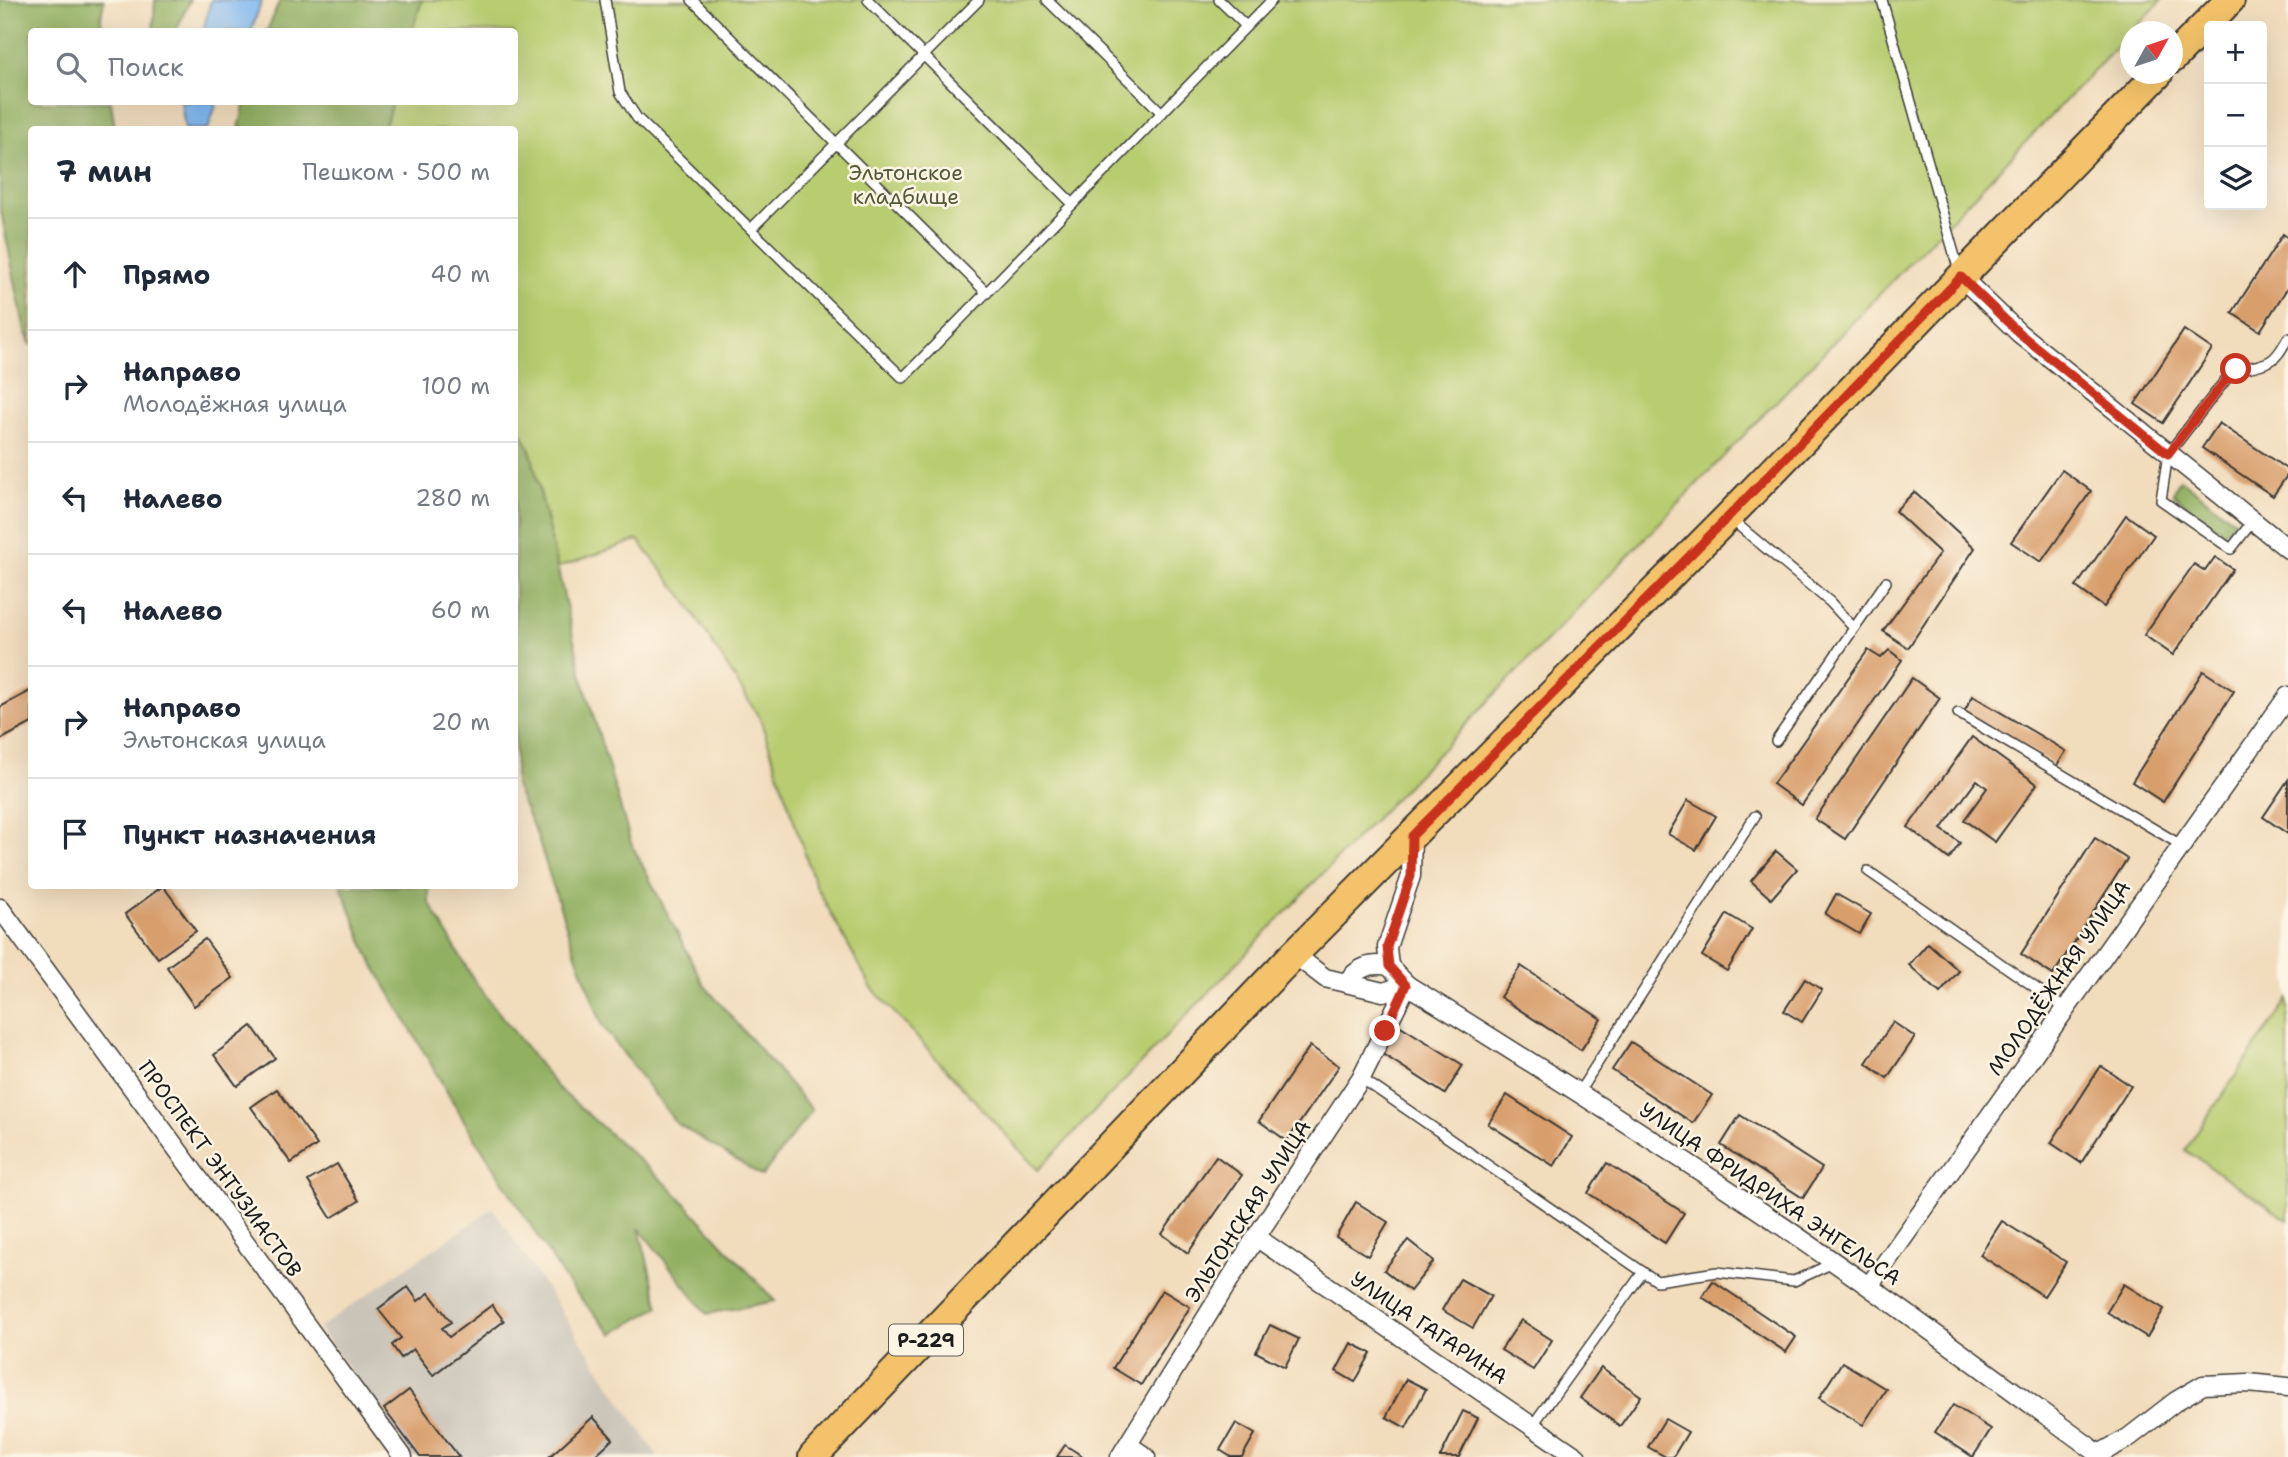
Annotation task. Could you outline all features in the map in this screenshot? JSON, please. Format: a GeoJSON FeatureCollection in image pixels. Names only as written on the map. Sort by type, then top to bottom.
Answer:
{"type":"FeatureCollection","features":[{"type":"Feature","properties":{"kind":"main road"},"geometry":{"type":"LineString","coordinates":[[2183,48],[2230,0]]}},
{"type":"Feature","properties":{"kind":"main road","name":"Р-229"},"geometry":{"type":"LineString","coordinates":[[813,1457],[1294,954],[1728,517],[2148,84]]}},
{"type":"Feature","properties":{"kind":"street"},"geometry":{"type":"LineString","coordinates":[[1961,277],[2019,333],[2288,549]]}},
{"type":"Feature","properties":{"kind":"street","name":"МОЛОДЁЖНАЯ УЛИЦА"},"geometry":{"type":"LineString","coordinates":[[1869,1286],[2288,696]]}},
{"type":"Feature","properties":{"kind":"street"},"geometry":{"type":"LineString","coordinates":[[1346,983],[1354,973],[1363,968],[1375,964],[1389,966],[1387,947],[1411,876],[1412,836]]}},
{"type":"Feature","properties":{"kind":"street","name":"ПРОСПЕКТ ЭНТУЗИАСТОВ"},"geometry":{"type":"LineString","coordinates":[[0,908],[403,1457]]}},
{"type":"Feature","properties":{"kind":"street"},"geometry":{"type":"LineString","coordinates":[[1294,954],[1325,978],[1383,992],[1406,985]]}},
{"type":"Feature","properties":{"kind":"street","name":"УЛИЦА ФРИДРИХА ЭНГЕЛЬСА"},"geometry":{"type":"LineString","coordinates":[[1389,966],[1406,985],[1716,1181],[1869,1286],[2098,1455]]}},
{"type":"Feature","properties":{"kind":"street","name":"ЭЛЬТОНСКАЯ УЛИЦА"},"geometry":{"type":"LineString","coordinates":[[1124,1451],[1256,1237],[1361,1078],[1406,985]]}},
{"type":"Feature","properties":{"kind":"street","name":"УЛИЦА ГАГАРИНА"},"geometry":{"type":"LineString","coordinates":[[1256,1237],[1577,1457]]}},
{"type":"Feature","properties":{"kind":"street"},"geometry":{"type":"LineString","coordinates":[[2098,1455],[2128,1438],[2176,1401],[2203,1385],[2248,1383],[2288,1388]]}},
{"type":"Feature","properties":{"kind":"street"},"geometry":{"type":"LineString","coordinates":[[1124,1451],[1146,1457]]}},
{"type":"Feature","properties":{"kind":"lane"},"geometry":{"type":"LineString","coordinates":[[605,0],[620,92],[629,108],[903,378],[1272,0]]}},
{"type":"Feature","properties":{"kind":"lane"},"geometry":{"type":"LineString","coordinates":[[694,0],[987,293]]}},
{"type":"Feature","properties":{"kind":"lane"},"geometry":{"type":"LineString","coordinates":[[868,0],[1073,204]]}},
{"type":"Feature","properties":{"kind":"lane"},"geometry":{"type":"LineString","coordinates":[[751,229],[979,0]]}},
{"type":"Feature","properties":{"kind":"lane"},"geometry":{"type":"LineString","coordinates":[[1047,0],[1162,113]]}},
{"type":"Feature","properties":{"kind":"lane"},"geometry":{"type":"LineString","coordinates":[[1219,0],[1247,26]]}},
{"type":"Feature","properties":{"kind":"lane"},"geometry":{"type":"LineString","coordinates":[[1882,0],[1961,277]]}},
{"type":"Feature","properties":{"kind":"lane"},"geometry":{"type":"LineString","coordinates":[[2252,522],[2231,549],[2161,500],[2168,454],[2236,369],[2269,362],[2288,338]]}},
{"type":"Feature","properties":{"kind":"lane"},"geometry":{"type":"LineString","coordinates":[[1728,517],[1821,594],[1854,628]]}},
{"type":"Feature","properties":{"kind":"lane"},"geometry":{"type":"LineString","coordinates":[[1776,741],[1886,582]]}},
{"type":"Feature","properties":{"kind":"lane"},"geometry":{"type":"LineString","coordinates":[[1958,713],[2181,845]]}},
{"type":"Feature","properties":{"kind":"lane"},"geometry":{"type":"LineString","coordinates":[[1578,1092],[1755,816]]}},
{"type":"Feature","properties":{"kind":"lane"},"geometry":{"type":"LineString","coordinates":[[1868,870],[2066,1009]]}},
{"type":"Feature","properties":{"kind":"lane"},"geometry":{"type":"LineString","coordinates":[[1361,1078],[1657,1281],[1717,1272],[1794,1281],[1833,1263]]}},
{"type":"Feature","properties":{"kind":"lane"},"geometry":{"type":"LineString","coordinates":[[1532,1426],[1643,1272]]}},
{"type":"Feature","properties":{"kind":"shaded area"},"geometry":{"type":"Polygon","coordinates":[[[493,1208],[658,1457],[413,1457],[319,1328],[493,1208]]]}},
{"type":"Feature","properties":{"kind":"green space"},"geometry":{"type":"Polygon","coordinates":[[[0,0],[104,0],[102,28],[28,28],[28,105],[111,105],[115,126],[28,126],[28,338],[0,207],[0,0]]]}},
{"type":"Feature","properties":{"kind":"green space"},"geometry":{"type":"Polygon","coordinates":[[[155,0],[190,0],[177,28],[153,28],[155,0]]]}},
{"type":"Feature","properties":{"kind":"green space"},"geometry":{"type":"Polygon","coordinates":[[[280,0],[422,0],[413,28],[268,28],[280,0]]]}},
{"type":"Feature","properties":{"kind":"green space","name":"Эльтонское кладбище"},"geometry":{"type":"Polygon","coordinates":[[[422,0],[2162,0],[2142,21],[2120,21],[2120,44],[1038,1170],[871,987],[815,884],[760,719],[686,601],[638,540],[557,568],[531,452],[518,424],[518,126],[385,126],[391,105],[518,105],[518,28],[413,28],[422,0]]]}},
{"type":"Feature","properties":{"kind":"green space"},"geometry":{"type":"Polygon","coordinates":[[[244,105],[391,105],[385,126],[240,126],[244,105]]]}},
{"type":"Feature","properties":{"kind":"green space"},"geometry":{"type":"Polygon","coordinates":[[[518,424],[531,452],[584,684],[631,843],[704,985],[812,1110],[762,1176],[676,1123],[602,1025],[536,833],[518,793],[518,424]]]}},
{"type":"Feature","properties":{"kind":"green space"},"geometry":{"type":"Polygon","coordinates":[[[2180,479],[2235,521],[2224,533],[2173,494],[2180,479]]]}},
{"type":"Feature","properties":{"kind":"green space"},"geometry":{"type":"Polygon","coordinates":[[[342,889],[429,889],[429,902],[475,982],[557,1087],[672,1189],[775,1301],[707,1314],[639,1228],[659,1307],[612,1334],[568,1284],[458,1111],[368,955],[342,889]]]}},
{"type":"Feature","properties":{"kind":"green space"},"geometry":{"type":"Polygon","coordinates":[[[2288,999],[2288,1220],[2185,1150],[2288,999]]]}},
{"type":"Feature","properties":{"kind":"water"},"geometry":{"type":"Polygon","coordinates":[[[211,0],[262,0],[252,28],[204,28],[211,0]]]}},
{"type":"Feature","properties":{"kind":"water"},"geometry":{"type":"Polygon","coordinates":[[[181,105],[216,105],[209,126],[185,126],[181,105]]]}},
{"type":"Feature","properties":{"kind":"building"},"geometry":{"type":"Polygon","coordinates":[[[2283,234],[2288,238],[2288,287],[2260,331],[2232,313],[2283,234]]]}},
{"type":"Feature","properties":{"kind":"building"},"geometry":{"type":"Polygon","coordinates":[[[2184,330],[2212,349],[2163,423],[2135,404],[2184,330]]]}},
{"type":"Feature","properties":{"kind":"building"},"geometry":{"type":"Polygon","coordinates":[[[2219,423],[2288,470],[2273,496],[2202,448],[2219,423]]]}},
{"type":"Feature","properties":{"kind":"building"},"geometry":{"type":"Polygon","coordinates":[[[2062,470],[2091,491],[2041,562],[2011,542],[2062,470]]]}},
{"type":"Feature","properties":{"kind":"building"},"geometry":{"type":"Polygon","coordinates":[[[1914,492],[1975,548],[1908,648],[1883,631],[1940,553],[1895,511],[1914,492]]]}},
{"type":"Feature","properties":{"kind":"building"},"geometry":{"type":"Polygon","coordinates":[[[2126,515],[2154,535],[2104,607],[2076,587],[2126,515]]]}},
{"type":"Feature","properties":{"kind":"building"},"geometry":{"type":"Polygon","coordinates":[[[2215,557],[2233,569],[2173,655],[2144,635],[2194,564],[2205,571],[2215,557]]]}},
{"type":"Feature","properties":{"kind":"building"},"geometry":{"type":"Polygon","coordinates":[[[1868,650],[1881,658],[1889,650],[1902,660],[1802,805],[1773,784],[1868,650]]]}},
{"type":"Feature","properties":{"kind":"building"},"geometry":{"type":"Polygon","coordinates":[[[2203,671],[2234,691],[2163,802],[2132,782],[2203,671]]]}},
{"type":"Feature","properties":{"kind":"building"},"geometry":{"type":"Polygon","coordinates":[[[1912,678],[1940,698],[1845,839],[1815,819],[1912,678]]]}},
{"type":"Feature","properties":{"kind":"building"},"geometry":{"type":"Polygon","coordinates":[[[28,692],[28,725],[0,740],[0,707],[28,692]]]}},
{"type":"Feature","properties":{"kind":"building"},"geometry":{"type":"Polygon","coordinates":[[[1973,696],[2066,751],[2057,766],[1964,712],[1973,696]]]}},
{"type":"Feature","properties":{"kind":"building"},"geometry":{"type":"Polygon","coordinates":[[[1972,737],[2037,784],[1995,842],[1964,820],[1987,788],[1977,780],[1941,829],[1960,843],[1949,859],[1908,827],[1972,737]]]}},
{"type":"Feature","properties":{"kind":"building"},"geometry":{"type":"Polygon","coordinates":[[[2288,780],[2288,834],[2263,817],[2288,780]]]}},
{"type":"Feature","properties":{"kind":"building"},"geometry":{"type":"Polygon","coordinates":[[[1688,800],[1716,816],[1696,850],[1668,834],[1688,800]]]}},
{"type":"Feature","properties":{"kind":"building"},"geometry":{"type":"Polygon","coordinates":[[[2095,838],[2127,859],[2053,975],[2021,954],[2095,838]]]}},
{"type":"Feature","properties":{"kind":"building"},"geometry":{"type":"Polygon","coordinates":[[[1776,851],[1797,869],[1771,899],[1751,881],[1776,851]]]}},
{"type":"Feature","properties":{"kind":"building"},"geometry":{"type":"Polygon","coordinates":[[[159,889],[165,889],[196,931],[158,958],[125,914],[159,889]]]}},
{"type":"Feature","properties":{"kind":"building"},"geometry":{"type":"Polygon","coordinates":[[[1836,894],[1871,914],[1859,934],[1825,914],[1836,894]]]}},
{"type":"Feature","properties":{"kind":"building"},"geometry":{"type":"Polygon","coordinates":[[[1727,914],[1752,929],[1727,971],[1702,956],[1727,914]]]}},
{"type":"Feature","properties":{"kind":"building"},"geometry":{"type":"Polygon","coordinates":[[[205,939],[233,978],[194,1006],[167,967],[205,939]]]}},
{"type":"Feature","properties":{"kind":"building"},"geometry":{"type":"Polygon","coordinates":[[[1928,943],[1959,971],[1940,993],[1909,965],[1928,943]]]}},
{"type":"Feature","properties":{"kind":"building"},"geometry":{"type":"Polygon","coordinates":[[[1521,966],[1601,1019],[1581,1050],[1500,997],[1521,966]]]}},
{"type":"Feature","properties":{"kind":"building"},"geometry":{"type":"Polygon","coordinates":[[[1805,979],[1822,990],[1802,1022],[1784,1011],[1805,979]]]}},
{"type":"Feature","properties":{"kind":"building"},"geometry":{"type":"Polygon","coordinates":[[[1893,1022],[1915,1037],[1887,1078],[1866,1063],[1893,1022]]]}},
{"type":"Feature","properties":{"kind":"building"},"geometry":{"type":"Polygon","coordinates":[[[1399,1025],[1463,1065],[1445,1094],[1381,1053],[1399,1025]]]}},
{"type":"Feature","properties":{"kind":"building"},"geometry":{"type":"Polygon","coordinates":[[[252,1026],[275,1058],[237,1086],[214,1055],[252,1026]]]}},
{"type":"Feature","properties":{"kind":"building"},"geometry":{"type":"Polygon","coordinates":[[[1631,1042],[1712,1095],[1693,1123],[1612,1070],[1631,1042]]]}},
{"type":"Feature","properties":{"kind":"building"},"geometry":{"type":"Polygon","coordinates":[[[1310,1046],[1339,1066],[1287,1141],[1259,1121],[1310,1046]]]}},
{"type":"Feature","properties":{"kind":"building"},"geometry":{"type":"Polygon","coordinates":[[[2101,1066],[2131,1086],[2081,1163],[2051,1143],[2101,1066]]]}},
{"type":"Feature","properties":{"kind":"building"},"geometry":{"type":"Polygon","coordinates":[[[277,1089],[317,1145],[291,1163],[251,1107],[277,1089]]]}},
{"type":"Feature","properties":{"kind":"building"},"geometry":{"type":"Polygon","coordinates":[[[1507,1095],[1572,1137],[1554,1166],[1488,1124],[1507,1095]]]}},
{"type":"Feature","properties":{"kind":"building"},"geometry":{"type":"Polygon","coordinates":[[[1740,1115],[1822,1168],[1803,1198],[1721,1145],[1740,1115]]]}},
{"type":"Feature","properties":{"kind":"building"},"geometry":{"type":"Polygon","coordinates":[[[1216,1156],[1242,1175],[1188,1253],[1162,1234],[1216,1156]]]}},
{"type":"Feature","properties":{"kind":"building"},"geometry":{"type":"Polygon","coordinates":[[[1607,1163],[1684,1213],[1665,1243],[1588,1193],[1607,1163]]]}},
{"type":"Feature","properties":{"kind":"building"},"geometry":{"type":"Polygon","coordinates":[[[337,1164],[359,1201],[331,1218],[308,1181],[337,1164]]]}},
{"type":"Feature","properties":{"kind":"building"},"geometry":{"type":"Polygon","coordinates":[[[1356,1202],[1388,1222],[1368,1256],[1336,1237],[1356,1202]]]}},
{"type":"Feature","properties":{"kind":"building"},"geometry":{"type":"Polygon","coordinates":[[[2002,1221],[2066,1262],[2044,1296],[1980,1255],[2002,1221]]]}},
{"type":"Feature","properties":{"kind":"building"},"geometry":{"type":"Polygon","coordinates":[[[1408,1240],[1434,1261],[1410,1291],[1384,1270],[1408,1240]]]}},
{"type":"Feature","properties":{"kind":"building"},"geometry":{"type":"Polygon","coordinates":[[[1460,1279],[1491,1296],[1473,1328],[1442,1310],[1460,1279]]]}},
{"type":"Feature","properties":{"kind":"building"},"geometry":{"type":"Polygon","coordinates":[[[1713,1281],[1796,1337],[1786,1352],[1702,1297],[1713,1281]]]}},
{"type":"Feature","properties":{"kind":"building"},"geometry":{"type":"Polygon","coordinates":[[[2124,1284],[2164,1309],[2147,1337],[2107,1312],[2124,1284]]]}},
{"type":"Feature","properties":{"kind":"building"},"geometry":{"type":"Polygon","coordinates":[[[408,1287],[418,1301],[429,1293],[451,1322],[442,1328],[449,1337],[492,1305],[504,1321],[433,1375],[413,1349],[401,1358],[392,1345],[401,1338],[378,1309],[408,1287]]]}},
{"type":"Feature","properties":{"kind":"building"},"geometry":{"type":"Polygon","coordinates":[[[1162,1290],[1190,1307],[1141,1385],[1113,1368],[1162,1290]]]}},
{"type":"Feature","properties":{"kind":"building"},"geometry":{"type":"Polygon","coordinates":[[[1521,1320],[1552,1340],[1533,1370],[1501,1350],[1521,1320]]]}},
{"type":"Feature","properties":{"kind":"building"},"geometry":{"type":"Polygon","coordinates":[[[1270,1325],[1299,1339],[1285,1367],[1256,1352],[1270,1325]]]}},
{"type":"Feature","properties":{"kind":"building"},"geometry":{"type":"Polygon","coordinates":[[[1351,1343],[1371,1353],[1355,1382],[1336,1371],[1351,1343]]]}},
{"type":"Feature","properties":{"kind":"building"},"geometry":{"type":"Polygon","coordinates":[[[1842,1362],[1886,1389],[1863,1425],[1819,1398],[1842,1362]]]}},
{"type":"Feature","properties":{"kind":"building"},"geometry":{"type":"Polygon","coordinates":[[[1601,1368],[1641,1396],[1620,1426],[1580,1398],[1601,1368]]]}},
{"type":"Feature","properties":{"kind":"building"},"geometry":{"type":"Polygon","coordinates":[[[1406,1379],[1426,1389],[1406,1428],[1386,1417],[1406,1379]]]}},
{"type":"Feature","properties":{"kind":"building"},"geometry":{"type":"Polygon","coordinates":[[[409,1390],[459,1457],[420,1457],[384,1409],[409,1390]]]}},
{"type":"Feature","properties":{"kind":"building"},"geometry":{"type":"Polygon","coordinates":[[[1953,1405],[1991,1429],[1973,1457],[1935,1432],[1953,1405]]]}},
{"type":"Feature","properties":{"kind":"building"},"geometry":{"type":"Polygon","coordinates":[[[1463,1411],[1478,1418],[1459,1457],[1440,1457],[1463,1411]]]}},
{"type":"Feature","properties":{"kind":"building"},"geometry":{"type":"Polygon","coordinates":[[[593,1417],[613,1439],[593,1457],[549,1457],[593,1417]]]}},
{"type":"Feature","properties":{"kind":"building"},"geometry":{"type":"Polygon","coordinates":[[[1665,1419],[1688,1432],[1673,1457],[1666,1457],[1648,1447],[1665,1419]]]}},
{"type":"Feature","properties":{"kind":"building"},"geometry":{"type":"Polygon","coordinates":[[[1236,1423],[1255,1434],[1242,1457],[1231,1457],[1220,1450],[1236,1423]]]}},
{"type":"Feature","properties":{"kind":"building"},"geometry":{"type":"Polygon","coordinates":[[[1065,1445],[1084,1457],[1057,1457],[1065,1445]]]}},
{"type":"Feature","properties":{"kind":"route"},"geometry":{"type":"LineString","coordinates":[[1385,1031],[1406,985],[1389,966],[1387,947],[1411,876],[1412,836],[1961,277],[2019,333],[2168,454],[2236,369]]}}]}
